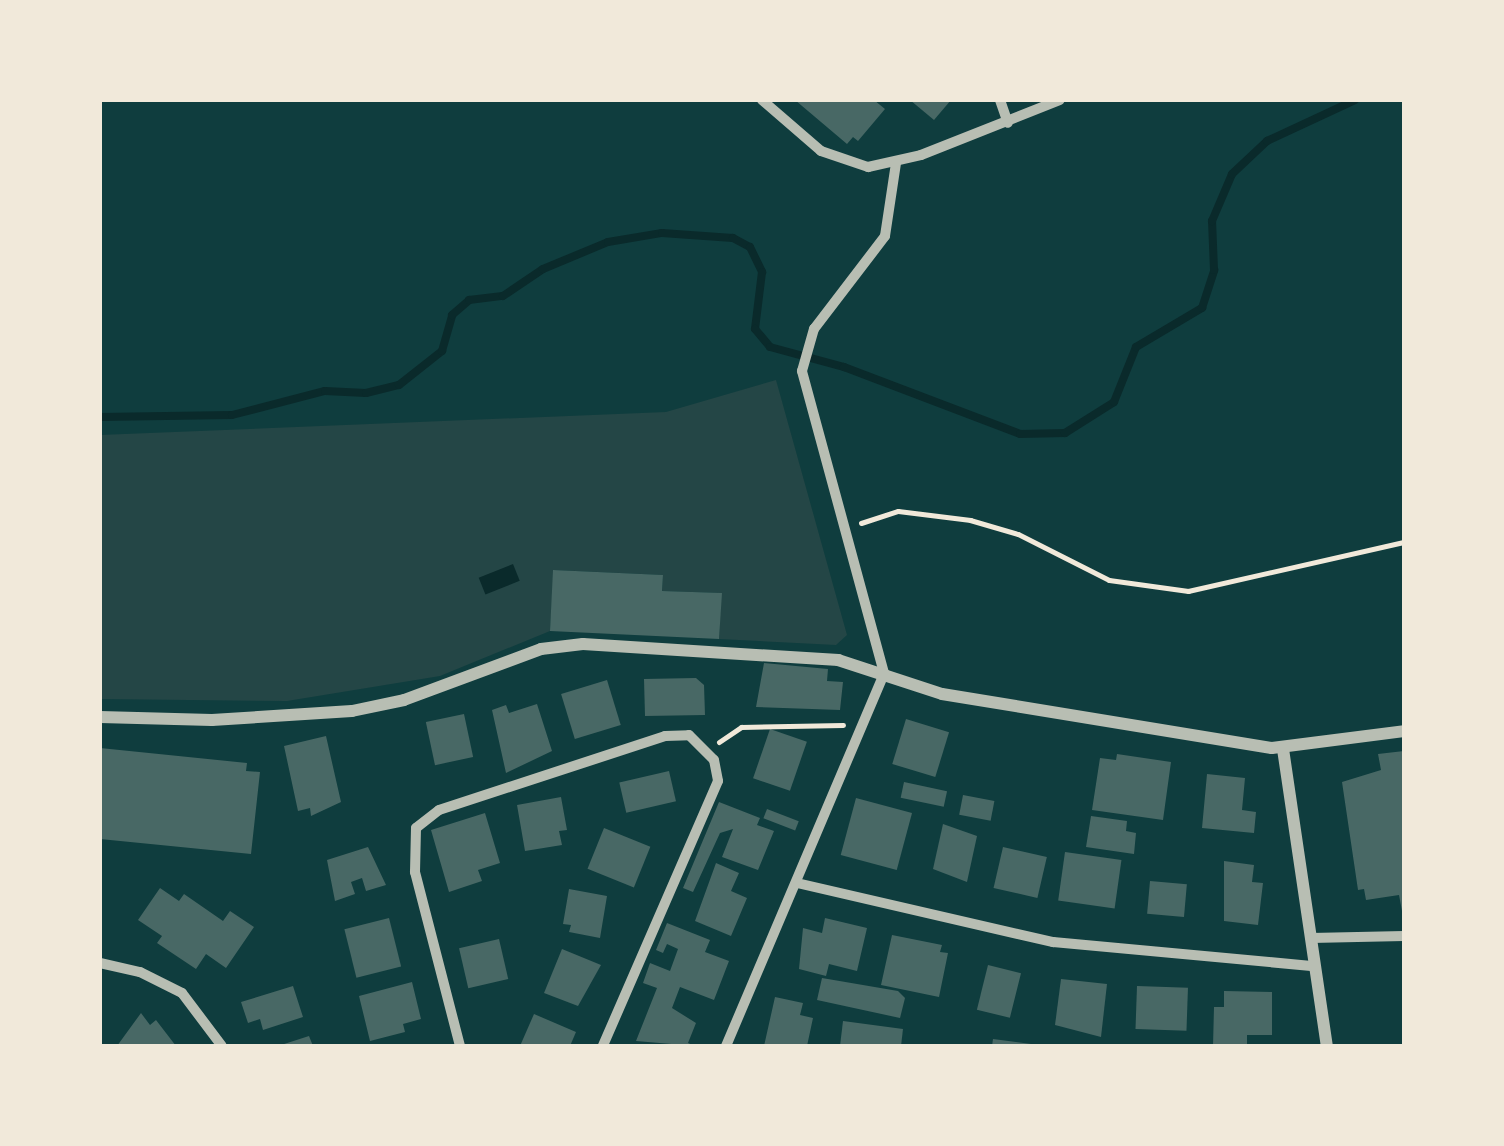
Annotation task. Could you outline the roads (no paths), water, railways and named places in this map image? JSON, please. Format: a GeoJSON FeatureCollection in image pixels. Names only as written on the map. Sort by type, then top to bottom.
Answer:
{"type":"FeatureCollection","features":[{"type":"Feature","properties":{"kind":"street"},"geometry":{"type":"LineString","coordinates":[[762,100],[832,157],[868,166],[896,163],[1060,100]]}},
{"type":"Feature","properties":{"kind":"street"},"geometry":{"type":"LineString","coordinates":[[1000,100],[1008,123]]}},
{"type":"Feature","properties":{"kind":"street"},"geometry":{"type":"LineString","coordinates":[[726,1046],[884,673],[805,394],[804,352],[820,320],[885,236],[896,163]]}},
{"type":"Feature","properties":{"kind":"street"},"geometry":{"type":"LineString","coordinates":[[100,717],[212,720],[352,710],[562,645],[811,656],[884,673],[942,694],[1282,749],[1404,731]]}},
{"type":"Feature","properties":{"kind":"street"},"geometry":{"type":"LineString","coordinates":[[460,1046],[414,872],[416,828],[439,810],[665,736],[689,735],[708,750],[718,770],[712,798],[603,1046]]}},
{"type":"Feature","properties":{"kind":"street"},"geometry":{"type":"LineString","coordinates":[[1282,749],[1327,1046]]}},
{"type":"Feature","properties":{"kind":"street"},"geometry":{"type":"LineString","coordinates":[[797,883],[1053,942],[1314,966]]}},
{"type":"Feature","properties":{"kind":"street"},"geometry":{"type":"LineString","coordinates":[[1311,938],[1404,936]]}},
{"type":"Feature","properties":{"kind":"street"},"geometry":{"type":"LineString","coordinates":[[100,963],[140,972],[182,994],[222,1046]]}},
{"type":"Feature","properties":{"kind":"waterway"},"geometry":{"type":"LineString","coordinates":[[100,417],[232,415],[325,391],[366,393],[399,385],[442,351],[452,315],[469,300],[503,296],[543,269],[608,242],[662,233],[733,238],[750,247],[762,272],[755,329],[770,347],[844,367],[1020,434],[1065,433],[1114,402],[1136,347],[1202,308],[1214,270],[1212,221],[1232,174],[1267,141],[1355,100]]}}]}
